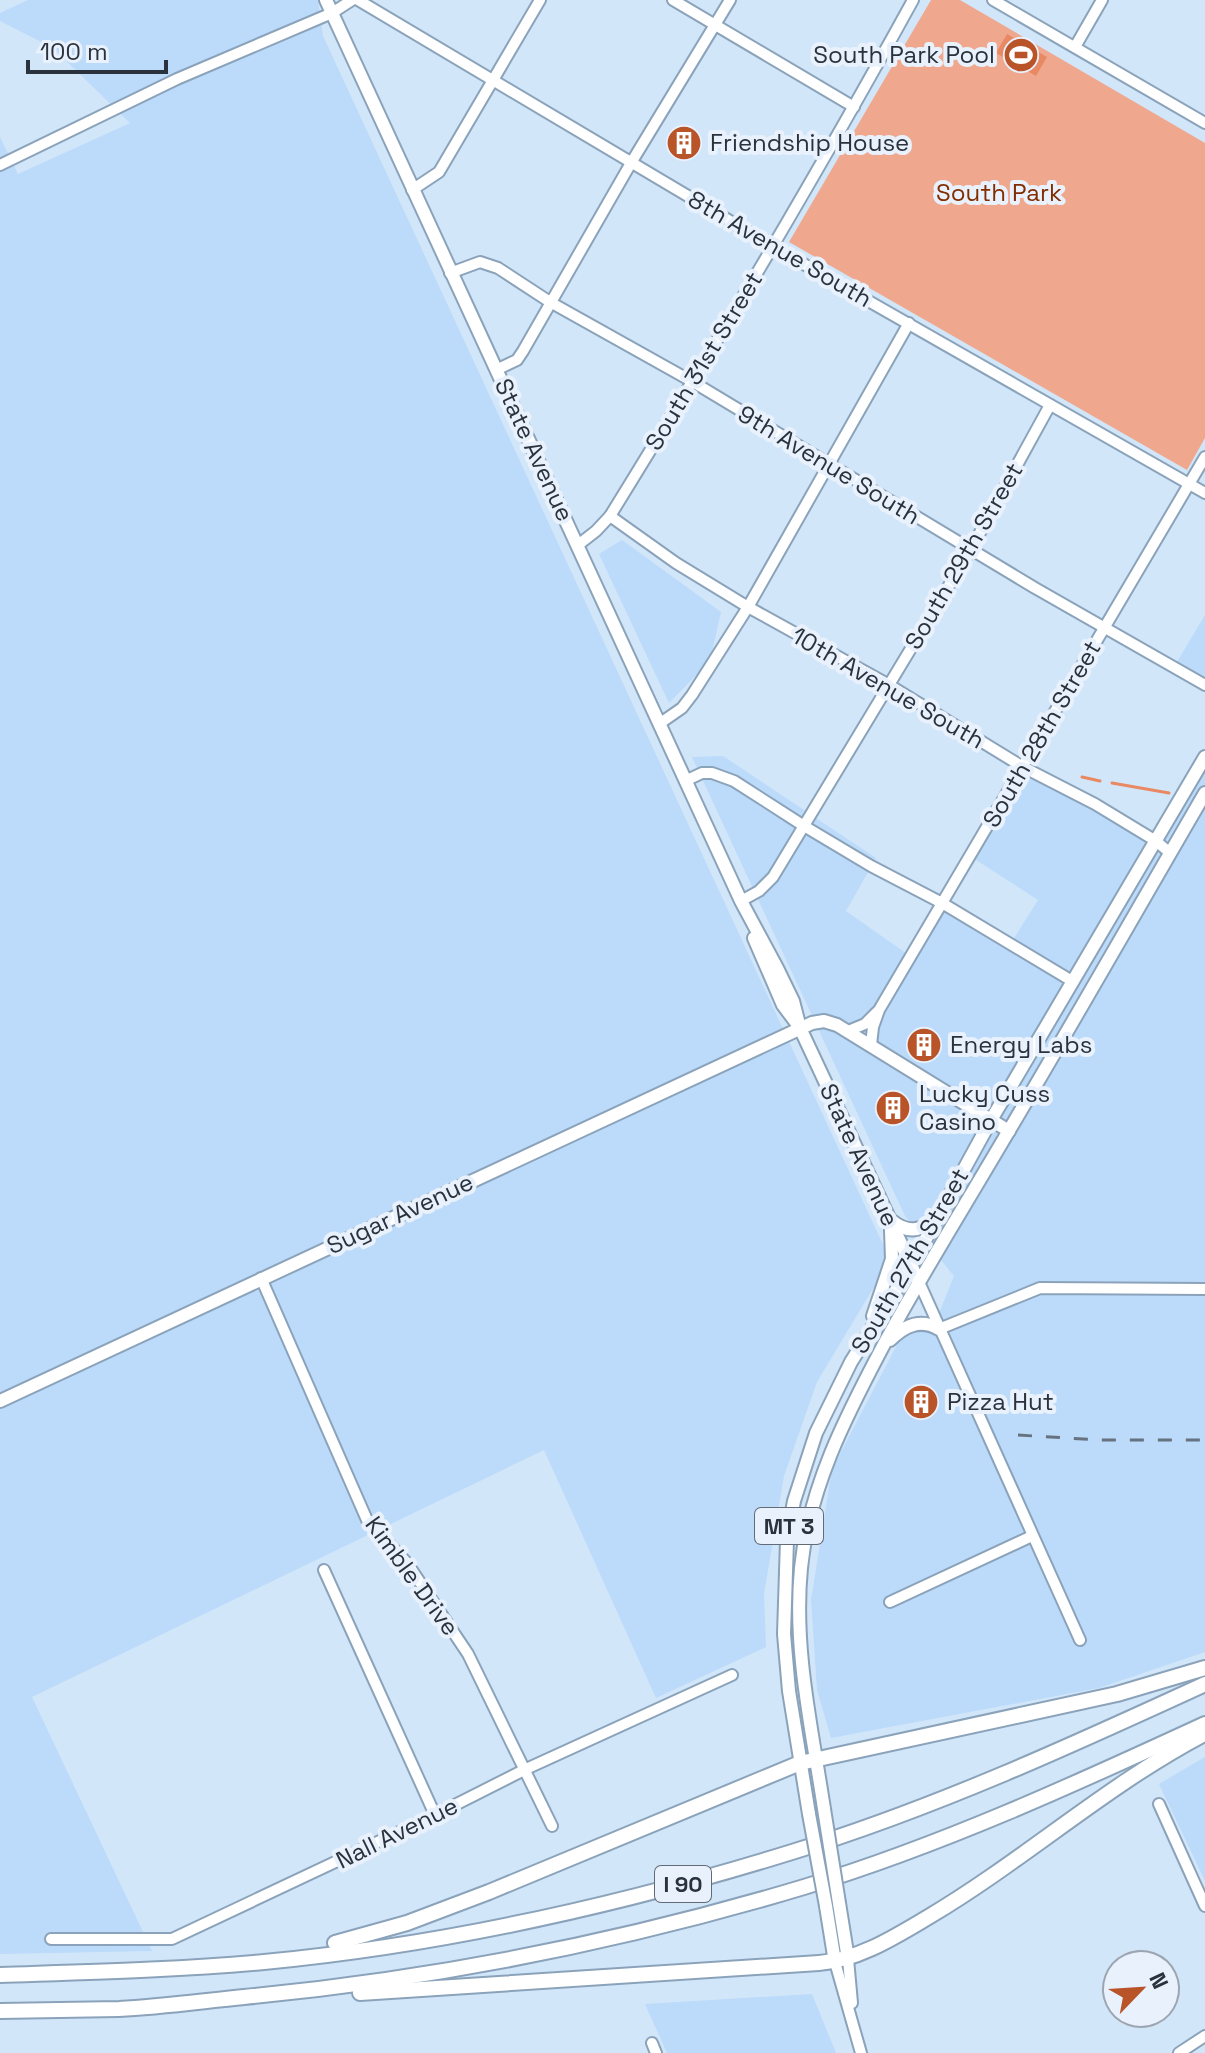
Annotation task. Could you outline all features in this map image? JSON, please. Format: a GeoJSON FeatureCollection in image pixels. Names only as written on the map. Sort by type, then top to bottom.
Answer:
{"type":"FeatureCollection","features":[{"type":"Feature","properties":{"kind":"highway"},"geometry":{"type":"LineString","coordinates":[[131,1971],[346,1942],[392,1928],[609,1844],[800,1763],[1117,1694],[1205,1668]]}},
{"type":"Feature","properties":{"kind":"highway","name":"I 90"},"geometry":{"type":"LineString","coordinates":[[0,1975],[131,1971],[265,1962],[385,1946],[522,1922],[661,1890],[794,1851],[924,1806],[1042,1759],[1205,1684]]}},
{"type":"Feature","properties":{"kind":"highway","name":"I 90"},"geometry":{"type":"LineString","coordinates":[[0,2011],[122,2009],[324,1989],[534,1956],[670,1924],[806,1887],[940,1838],[1057,1792],[1205,1724]]}},
{"type":"Feature","properties":{"kind":"highway"},"geometry":{"type":"LineString","coordinates":[[324,1989],[353,1993],[405,1991],[841,1960],[895,1937],[962,1896],[1156,1762],[1205,1733]]}},
{"type":"Feature","properties":{"kind":"main road","name":"State Avenue"},"geometry":{"type":"LineString","coordinates":[[326,0],[741,901],[768,972],[787,1012],[800,1028],[919,1282]]}},
{"type":"Feature","properties":{"kind":"main road","name":"South 27th Street"},"geometry":{"type":"LineString","coordinates":[[832,1905],[809,1814],[784,1634],[787,1540],[794,1501],[816,1433],[862,1344],[911,1266],[991,1120],[1205,757]]}},
{"type":"Feature","properties":{"kind":"main road","name":"South 27th Street"},"geometry":{"type":"LineString","coordinates":[[817,1758],[800,1648],[801,1569],[815,1497],[830,1453],[848,1411],[919,1282],[1205,793]]}},
{"type":"Feature","properties":{"kind":"main road"},"geometry":{"type":"LineString","coordinates":[[800,1028],[824,1021],[848,1031],[1009,1131]]}},
{"type":"Feature","properties":{"kind":"main road","name":"Sugar Avenue"},"geometry":{"type":"LineString","coordinates":[[0,1401],[800,1028]]}},
{"type":"Feature","properties":{"kind":"main road"},"geometry":{"type":"LineString","coordinates":[[889,1219],[916,1230],[926,1226],[940,1213]]}},
{"type":"Feature","properties":{"kind":"main road"},"geometry":{"type":"LineString","coordinates":[[862,1344],[892,1259],[889,1219]]}},
{"type":"Feature","properties":{"kind":"main road"},"geometry":{"type":"LineString","coordinates":[[882,1348],[899,1331],[911,1325],[925,1324],[939,1329]]}},
{"type":"Feature","properties":{"kind":"main road","name":"MT 3"},"geometry":{"type":"LineString","coordinates":[[817,1758],[832,1905],[841,1960]]}},
{"type":"Feature","properties":{"kind":"street"},"geometry":{"type":"LineString","coordinates":[[0,165],[177,79],[332,13],[355,0]]}},
{"type":"Feature","properties":{"kind":"street","name":"8th Avenue South"},"geometry":{"type":"LineString","coordinates":[[355,0],[772,246],[1205,493]]}},
{"type":"Feature","properties":{"kind":"street"},"geometry":{"type":"LineString","coordinates":[[412,190],[439,172],[540,0]]}},
{"type":"Feature","properties":{"kind":"street"},"geometry":{"type":"LineString","coordinates":[[673,0],[854,107]]}},
{"type":"Feature","properties":{"kind":"street"},"geometry":{"type":"LineString","coordinates":[[496,370],[517,360],[730,0]]}},
{"type":"Feature","properties":{"kind":"street","name":"South 31st Street"},"geometry":{"type":"LineString","coordinates":[[578,545],[610,516],[693,382],[913,0]]}},
{"type":"Feature","properties":{"kind":"street"},"geometry":{"type":"LineString","coordinates":[[993,0],[1205,123]]}},
{"type":"Feature","properties":{"kind":"street"},"geometry":{"type":"LineString","coordinates":[[1075,47],[1102,0]]}},
{"type":"Feature","properties":{"kind":"street","name":"9th Avenue South"},"geometry":{"type":"LineString","coordinates":[[450,273],[480,262],[498,268],[550,302],[693,382],[828,465],[1205,685]]}},
{"type":"Feature","properties":{"kind":"street"},"geometry":{"type":"LineString","coordinates":[[659,724],[682,708],[692,695],[748,607],[909,323]]}},
{"type":"Feature","properties":{"kind":"street","name":"South 29th Street"},"geometry":{"type":"LineString","coordinates":[[741,901],[767,884],[804,826],[971,549],[1050,405]]}},
{"type":"Feature","properties":{"kind":"street","name":"South 28th Street"},"geometry":{"type":"LineString","coordinates":[[871,1045],[879,1010],[1205,457]]}},
{"type":"Feature","properties":{"kind":"street","name":"10th Avenue South"},"geometry":{"type":"LineString","coordinates":[[610,516],[676,563],[748,607],[889,685],[1023,767],[1095,804],[1170,853]]}},
{"type":"Feature","properties":{"kind":"street"},"geometry":{"type":"LineString","coordinates":[[685,781],[702,773],[721,775],[871,866],[942,903],[1072,981]]}},
{"type":"Feature","properties":{"kind":"street","name":"South 28th Street"},"geometry":{"type":"LineString","coordinates":[[848,1031],[865,1024],[879,1010]]}},
{"type":"Feature","properties":{"kind":"street","name":"Kimble Drive"},"geometry":{"type":"LineString","coordinates":[[261,1278],[367,1520],[407,1563],[468,1654],[552,1826]]}},
{"type":"Feature","properties":{"kind":"street"},"geometry":{"type":"LineString","coordinates":[[919,1282],[1080,1640]]}},
{"type":"Feature","properties":{"kind":"street"},"geometry":{"type":"LineString","coordinates":[[939,1329],[1040,1288],[1205,1289]]}},
{"type":"Feature","properties":{"kind":"street"},"geometry":{"type":"LineString","coordinates":[[890,1602],[1032,1536]]}},
{"type":"Feature","properties":{"kind":"street"},"geometry":{"type":"LineString","coordinates":[[324,1570],[435,1815]]}},
{"type":"Feature","properties":{"kind":"street","name":"Nall Avenue"},"geometry":{"type":"LineString","coordinates":[[51,1939],[172,1939],[526,1769],[732,1675]]}},
{"type":"Feature","properties":{"kind":"street"},"geometry":{"type":"LineString","coordinates":[[1159,1804],[1205,1906]]}},
{"type":"Feature","properties":{"kind":"street"},"geometry":{"type":"LineString","coordinates":[[841,1960],[861,2053]]}},
{"type":"Feature","properties":{"kind":"street"},"geometry":{"type":"LineString","coordinates":[[1179,2053],[1205,2036]]}},
{"type":"Feature","properties":{"kind":"shaded area"},"geometry":{"type":"Polygon","coordinates":[[[28,0],[318,0],[323,36],[886,1251],[883,1272],[817,1382],[784,1476],[764,1594],[766,1647],[656,1698],[544,1450],[32,1697],[152,1951],[0,1954],[0,137],[18,174],[130,123],[53,48],[0,21],[0,13],[28,0]]]}},
{"type":"Feature","properties":{"kind":"shaded area","name":"South Park Pool"},"geometry":{"type":"Polygon","coordinates":[[[1007,34],[1047,57],[1036,76],[996,53],[1007,34]]]}},
{"type":"Feature","properties":{"kind":"shaded area"},"geometry":{"type":"Polygon","coordinates":[[[622,540],[721,612],[710,661],[669,703],[599,554],[622,540]]]}},
{"type":"Feature","properties":{"kind":"shaded area"},"geometry":{"type":"Polygon","coordinates":[[[1205,615],[1205,685],[1174,667],[1205,615]]]}},
{"type":"Feature","properties":{"kind":"shaded area"},"geometry":{"type":"Polygon","coordinates":[[[723,756],[876,858],[846,911],[910,956],[942,903],[1011,943],[1038,900],[970,856],[1023,767],[1156,841],[1205,757],[1205,1652],[1099,1688],[831,1738],[817,1690],[811,1600],[832,1469],[900,1339],[915,1328],[931,1333],[954,1276],[905,1216],[692,757],[723,756]]]}},
{"type":"Feature","properties":{"kind":"shaded area"},"geometry":{"type":"Polygon","coordinates":[[[1205,1757],[1205,1881],[1159,1784],[1205,1757]]]}},
{"type":"Feature","properties":{"kind":"shaded area"},"geometry":{"type":"Polygon","coordinates":[[[812,1994],[836,2053],[667,2053],[645,2004],[812,1994]]]}},
{"type":"Feature","properties":{"kind":"green space","name":"South Park"},"geometry":{"type":"Polygon","coordinates":[[[931,0],[960,0],[1205,143],[1205,438],[1187,470],[789,242],[931,0]]]}},
{"type":"Feature","properties":{"kind":"waterway"},"geometry":{"type":"LineString","coordinates":[[1082,777],[1100,781]]}},
{"type":"Feature","properties":{"kind":"waterway"},"geometry":{"type":"LineString","coordinates":[[1112,783],[1169,793]]}},
{"type":"Feature","properties":{"kind":"railway"},"geometry":{"type":"LineString","coordinates":[[1018,1435],[1098,1440],[1205,1440]]}},
{"type":"Feature","properties":{"kind":"place","name":"South Park Pool"},"geometry":{"type":"Point","coordinates":[1021,55]}},
{"type":"Feature","properties":{"kind":"place","name":"Friendship House"},"geometry":{"type":"Point","coordinates":[684,143]}},
{"type":"Feature","properties":{"kind":"place","name":"Energy Labs"},"geometry":{"type":"Point","coordinates":[924,1045]}},
{"type":"Feature","properties":{"kind":"place","name":"Lucky Cuss Casino"},"geometry":{"type":"Point","coordinates":[893,1108]}},
{"type":"Feature","properties":{"kind":"place","name":"Pizza Hut"},"geometry":{"type":"Point","coordinates":[921,1402]}}]}
